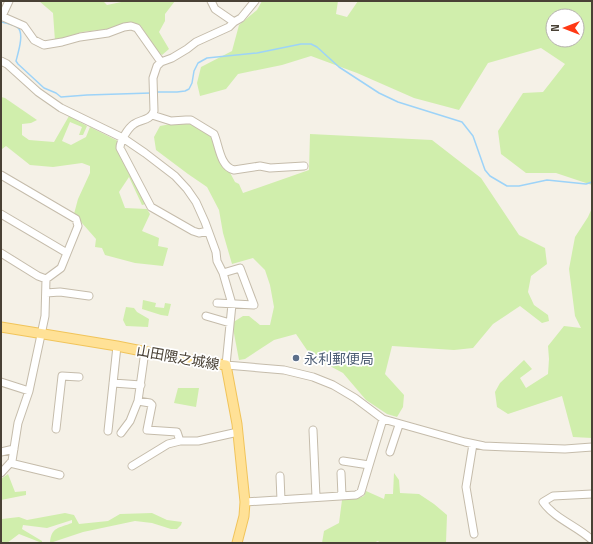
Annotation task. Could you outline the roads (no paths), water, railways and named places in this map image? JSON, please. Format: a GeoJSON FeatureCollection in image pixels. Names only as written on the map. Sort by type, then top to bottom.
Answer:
{"type":"FeatureCollection","features":[{"type":"Feature","properties":{"kind":"main road","name":"山田隈之城線"},"geometry":{"type":"LineString","coordinates":[[1,327],[41,335],[117,346],[182,359],[226,365],[238,432],[245,502],[244,516],[237,543]]}},
{"type":"Feature","properties":{"kind":"street"},"geometry":{"type":"LineString","coordinates":[[9,1],[1,16],[24,26],[34,40],[44,45],[80,37],[108,33],[130,26],[137,28],[160,62]]}},
{"type":"Feature","properties":{"kind":"street"},"geometry":{"type":"LineString","coordinates":[[211,1],[215,9],[234,22]]}},
{"type":"Feature","properties":{"kind":"street"},"geometry":{"type":"LineString","coordinates":[[208,231],[199,233],[193,231],[151,207],[120,148],[120,144],[132,125],[148,119],[154,111],[154,70],[160,62],[172,58],[196,42],[229,27],[241,18],[255,1]]}},
{"type":"Feature","properties":{"kind":"street"},"geometry":{"type":"LineString","coordinates":[[1,61],[7,64],[38,92],[61,108],[124,138],[175,176],[187,189],[196,202],[208,231],[232,304],[226,365],[284,370],[313,377],[333,385],[355,398],[382,419],[399,425],[473,444],[484,446],[565,449],[592,447]]}},
{"type":"Feature","properties":{"kind":"street"},"geometry":{"type":"LineString","coordinates":[[152,115],[171,121],[191,120],[214,134],[226,166],[229,169],[234,170],[260,166],[270,168],[304,166]]}},
{"type":"Feature","properties":{"kind":"street"},"geometry":{"type":"LineString","coordinates":[[1,174],[76,219],[78,226],[61,268],[46,279]]}},
{"type":"Feature","properties":{"kind":"street"},"geometry":{"type":"LineString","coordinates":[[1,214],[67,253]]}},
{"type":"Feature","properties":{"kind":"street"},"geometry":{"type":"LineString","coordinates":[[1,253],[38,276],[46,279]]}},
{"type":"Feature","properties":{"kind":"street"},"geometry":{"type":"LineString","coordinates":[[217,303],[254,305],[240,268],[223,273]]}},
{"type":"Feature","properties":{"kind":"street"},"geometry":{"type":"LineString","coordinates":[[1,473],[10,463],[18,423],[29,391],[45,316],[46,279]]}},
{"type":"Feature","properties":{"kind":"street"},"geometry":{"type":"LineString","coordinates":[[46,293],[60,292],[89,296]]}},
{"type":"Feature","properties":{"kind":"street"},"geometry":{"type":"LineString","coordinates":[[206,316],[230,322]]}},
{"type":"Feature","properties":{"kind":"street"},"geometry":{"type":"LineString","coordinates":[[108,431],[117,346]]}},
{"type":"Feature","properties":{"kind":"street"},"geometry":{"type":"LineString","coordinates":[[121,433],[130,421],[138,401],[145,351]]}},
{"type":"Feature","properties":{"kind":"street"},"geometry":{"type":"LineString","coordinates":[[56,429],[62,376],[79,377]]}},
{"type":"Feature","properties":{"kind":"street"},"geometry":{"type":"LineString","coordinates":[[1,382],[29,391]]}},
{"type":"Feature","properties":{"kind":"street"},"geometry":{"type":"LineString","coordinates":[[113,383],[141,385]]}},
{"type":"Feature","properties":{"kind":"street"},"geometry":{"type":"LineString","coordinates":[[138,401],[150,403],[152,405],[147,430],[177,432],[180,441]]}},
{"type":"Feature","properties":{"kind":"street"},"geometry":{"type":"LineString","coordinates":[[245,502],[356,495],[361,492],[382,419]]}},
{"type":"Feature","properties":{"kind":"street"},"geometry":{"type":"LineString","coordinates":[[390,452],[399,425]]}},
{"type":"Feature","properties":{"kind":"street"},"geometry":{"type":"LineString","coordinates":[[313,430],[316,498]]}},
{"type":"Feature","properties":{"kind":"street"},"geometry":{"type":"LineString","coordinates":[[132,466],[168,444],[180,441],[198,441],[238,432]]}},
{"type":"Feature","properties":{"kind":"street"},"geometry":{"type":"LineString","coordinates":[[473,444],[466,487],[474,534]]}},
{"type":"Feature","properties":{"kind":"street"},"geometry":{"type":"LineString","coordinates":[[1,452],[14,449]]}},
{"type":"Feature","properties":{"kind":"street"},"geometry":{"type":"LineString","coordinates":[[343,461],[369,465]]}},
{"type":"Feature","properties":{"kind":"street"},"geometry":{"type":"LineString","coordinates":[[10,463],[60,475]]}},
{"type":"Feature","properties":{"kind":"street"},"geometry":{"type":"LineString","coordinates":[[341,473],[342,496]]}},
{"type":"Feature","properties":{"kind":"street"},"geometry":{"type":"LineString","coordinates":[[280,476],[282,500]]}},
{"type":"Feature","properties":{"kind":"street"},"geometry":{"type":"LineString","coordinates":[[592,494],[553,496],[543,502],[549,510],[584,532],[592,540]]}},
{"type":"Feature","properties":{"kind":"waterway"},"geometry":{"type":"LineString","coordinates":[[1,22],[13,25],[19,30],[21,38],[16,61],[18,64],[44,88],[61,97],[151,93]]}},
{"type":"Feature","properties":{"kind":"waterway"},"geometry":{"type":"LineString","coordinates":[[156,92],[177,92],[189,89],[198,63],[207,58],[257,53],[301,44],[311,44],[317,47],[339,67],[379,93],[398,102],[462,122],[473,136],[485,170],[490,176],[507,186],[519,186],[547,180],[586,184],[592,182]]}},
{"type":"Feature","properties":{"kind":"place","name":"永利郵便局"},"geometry":{"type":"Point","coordinates":[296,358]}}]}
